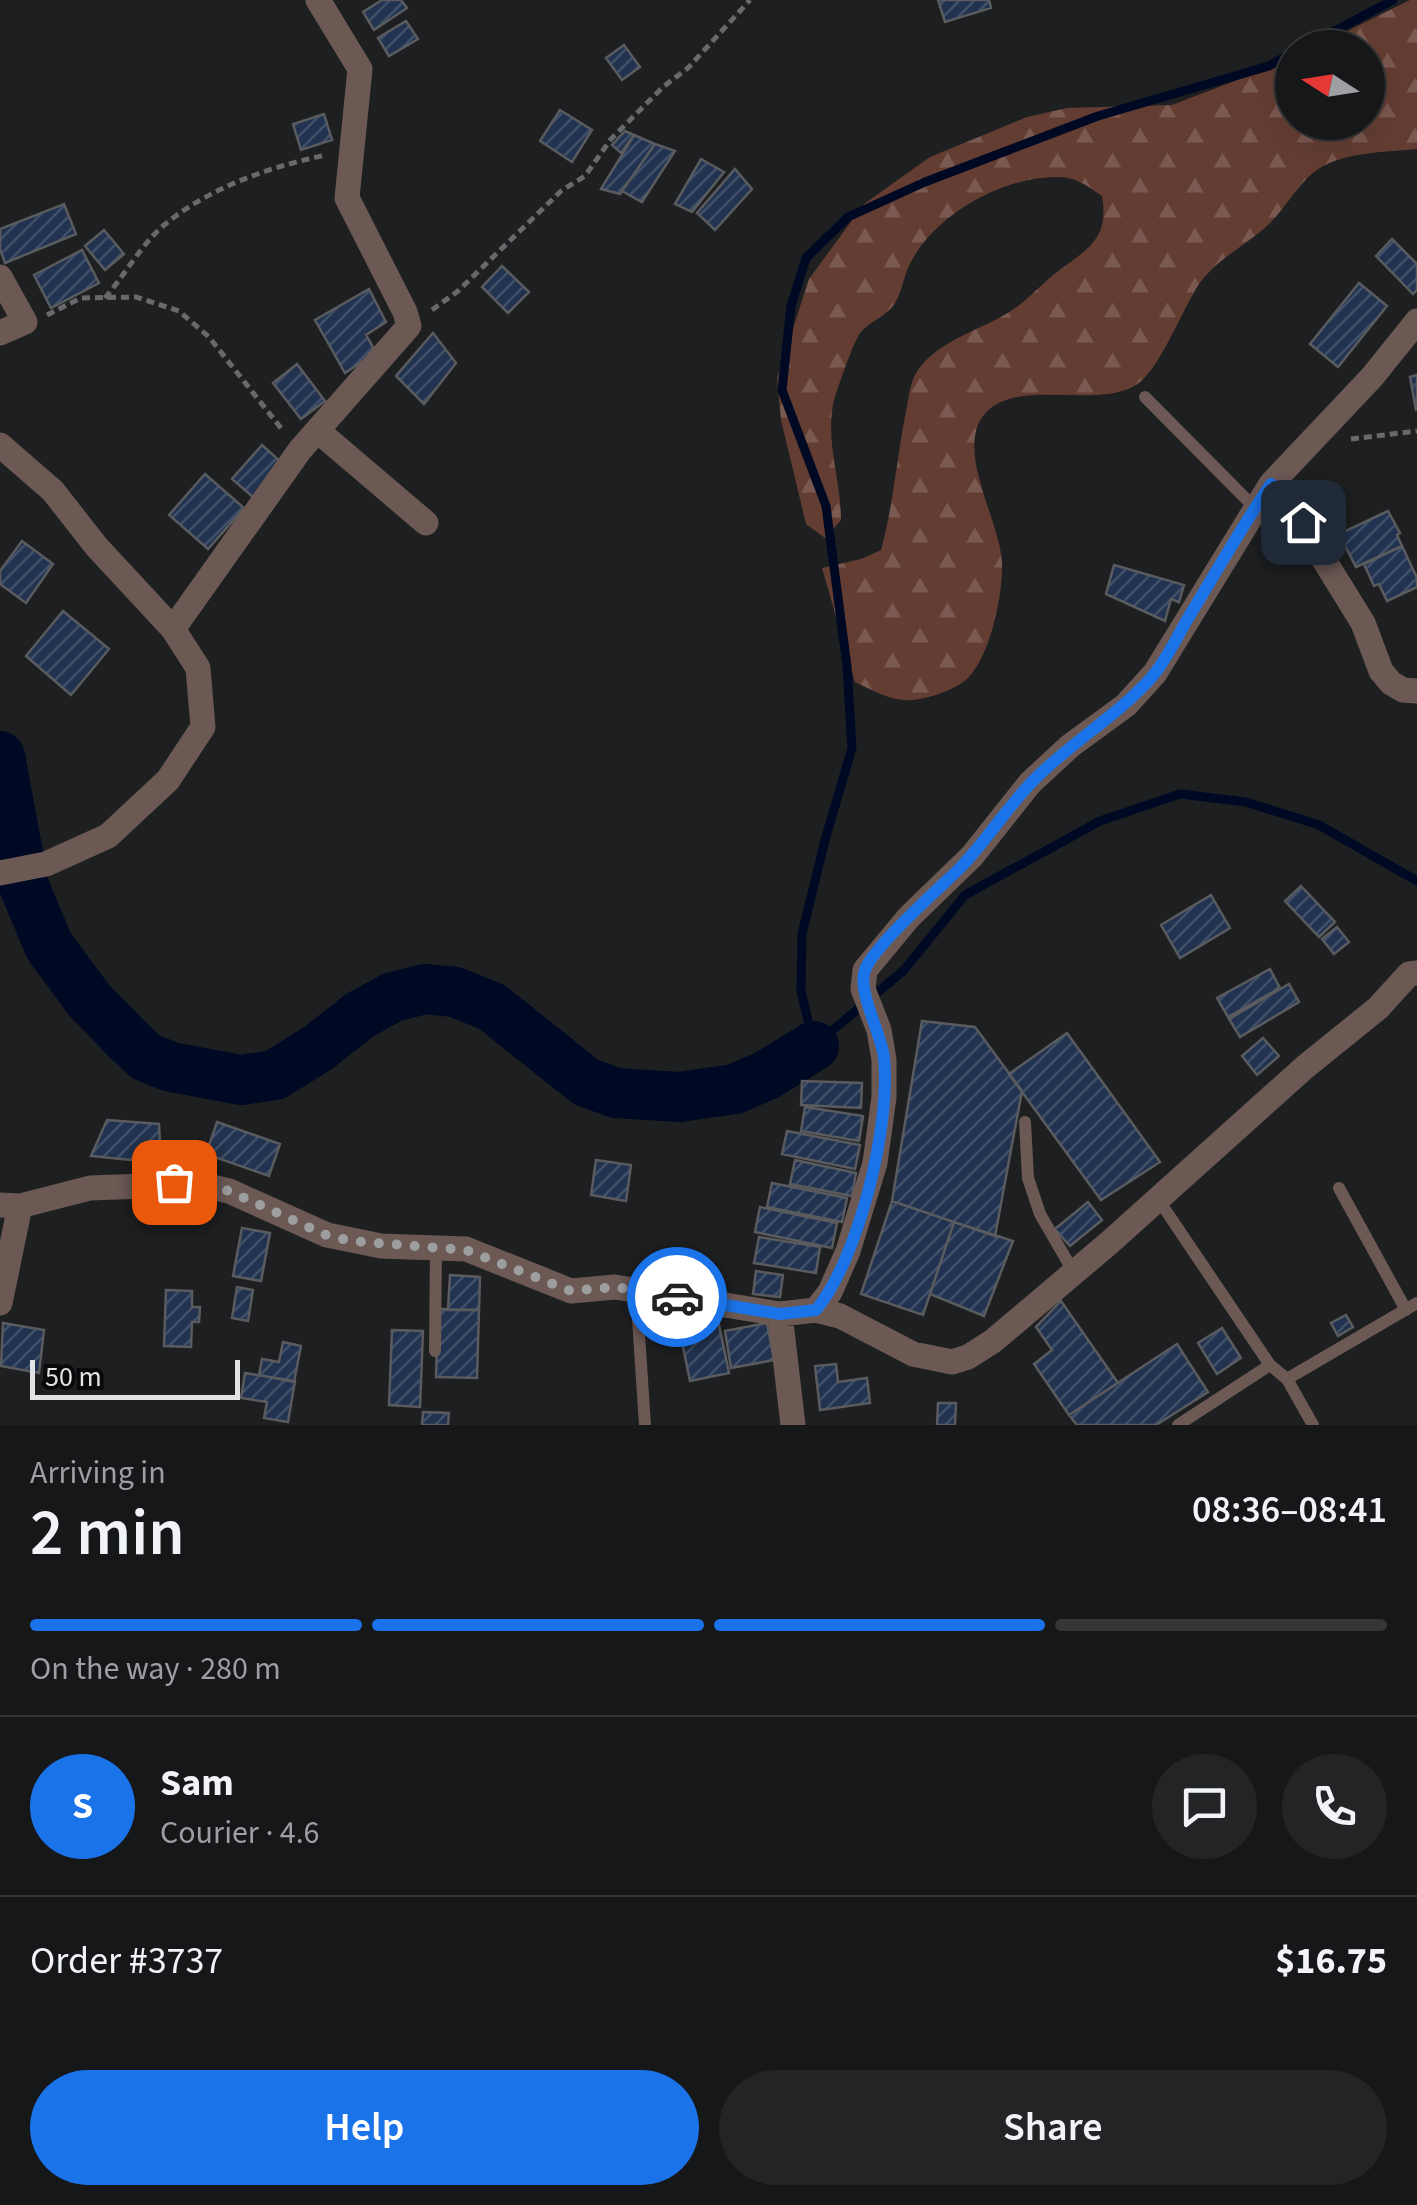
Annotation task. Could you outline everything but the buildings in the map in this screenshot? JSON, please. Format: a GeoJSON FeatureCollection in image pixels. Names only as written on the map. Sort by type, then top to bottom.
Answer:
{"type":"FeatureCollection","features":[{"type":"Feature","properties":{"kind":"street"},"geometry":{"type":"LineString","coordinates":[[173,629],[300,450],[409,326],[347,198],[360,69],[318,0]]}},
{"type":"Feature","properties":{"kind":"street"},"geometry":{"type":"LineString","coordinates":[[0,277],[25,322],[0,333]]}},
{"type":"Feature","properties":{"kind":"street"},"geometry":{"type":"LineString","coordinates":[[816,1310],[830,1292],[848,1251],[874,1163],[884,1097],[884,1060],[879,1030],[863,989],[865,970],[909,917],[972,856],[1030,783],[1070,746],[1126,705],[1155,673],[1271,484],[1372,377],[1417,321]]}},
{"type":"Feature","properties":{"kind":"street"},"geometry":{"type":"LineString","coordinates":[[318,431],[426,523]]}},
{"type":"Feature","properties":{"kind":"street"},"geometry":{"type":"LineString","coordinates":[[0,445],[54,492],[96,546],[173,629],[198,668],[203,727],[168,780],[108,836],[46,864],[0,873]]}},
{"type":"Feature","properties":{"kind":"street"},"geometry":{"type":"LineString","coordinates":[[1271,484],[1290,496],[1316,548],[1363,623],[1381,671],[1391,683],[1417,691]]}},
{"type":"Feature","properties":{"kind":"street"},"geometry":{"type":"LineString","coordinates":[[0,1303],[10,1205],[90,1188],[200,1184],[229,1191],[326,1235],[381,1246],[466,1250],[571,1291],[636,1289],[780,1314],[816,1310],[840,1316],[913,1354],[952,1362],[993,1341],[1305,1067],[1378,1008],[1410,974],[1417,973]]}},
{"type":"Feature","properties":{"kind":"street"},"geometry":{"type":"LineString","coordinates":[[780,1314],[793,1425]]}},
{"type":"Feature","properties":{"kind":"lane"},"geometry":{"type":"LineString","coordinates":[[1145,396],[1255,508]]}},
{"type":"Feature","properties":{"kind":"lane"},"geometry":{"type":"LineString","coordinates":[[1025,1122],[1028,1178],[1040,1214],[1072,1271]]}},
{"type":"Feature","properties":{"kind":"lane"},"geometry":{"type":"LineString","coordinates":[[1287,1379],[1412,1306],[1339,1188]]}},
{"type":"Feature","properties":{"kind":"lane"},"geometry":{"type":"LineString","coordinates":[[1158,1199],[1270,1365],[1287,1379],[1313,1425]]}},
{"type":"Feature","properties":{"kind":"lane"},"geometry":{"type":"LineString","coordinates":[[435,1352],[436,1246]]}},
{"type":"Feature","properties":{"kind":"lane"},"geometry":{"type":"LineString","coordinates":[[636,1289],[645,1425]]}},
{"type":"Feature","properties":{"kind":"lane"},"geometry":{"type":"LineString","coordinates":[[1178,1425],[1270,1365]]}},
{"type":"Feature","properties":{"kind":"path"},"geometry":{"type":"LineString","coordinates":[[409,326],[458,291],[561,191],[585,176],[611,139],[688,68],[750,0]]}},
{"type":"Feature","properties":{"kind":"path"},"geometry":{"type":"LineString","coordinates":[[105,298],[161,227],[224,188],[290,162],[332,154],[353,135]]}},
{"type":"Feature","properties":{"kind":"path"},"geometry":{"type":"LineString","coordinates":[[25,322],[81,298],[136,297],[179,311],[209,337],[300,450]]}},
{"type":"Feature","properties":{"kind":"path"},"geometry":{"type":"LineString","coordinates":[[1308,442],[1334,443],[1417,431]]}},
{"type":"Feature","properties":{"kind":"green space"},"geometry":{"type":"Polygon","coordinates":[[[1417,0],[1417,149],[1354,156],[1313,173],[1269,224],[1203,279],[1153,368],[1136,385],[1099,395],[1014,398],[996,404],[983,416],[974,449],[1002,563],[998,607],[983,655],[963,682],[926,698],[897,699],[855,682],[822,568],[881,550],[916,374],[927,359],[950,342],[1014,309],[1081,254],[1095,240],[1103,222],[1102,196],[1067,178],[1040,178],[1019,182],[976,200],[939,226],[924,243],[909,265],[895,303],[860,333],[837,390],[831,434],[841,520],[825,538],[806,524],[781,420],[777,378],[809,279],[864,204],[930,157],[1027,117],[1067,108],[1172,105],[1275,66],[1275,140],[1385,140],[1385,30],[1349,30],[1417,0]]]}},
{"type":"Feature","properties":{"kind":"waterway"},"geometry":{"type":"LineString","coordinates":[[1337,30],[1393,0]]}},
{"type":"Feature","properties":{"kind":"waterway"},"geometry":{"type":"LineString","coordinates":[[1275,63],[1098,116],[925,182],[848,217],[806,258],[791,306],[782,390],[826,506],[847,666],[852,748],[802,934],[801,991],[814,1046],[904,970],[965,895],[1100,821],[1180,794],[1246,802],[1319,825],[1417,881]]}},
{"type":"Feature","properties":{"kind":"waterway"},"geometry":{"type":"LineString","coordinates":[[0,756],[24,886],[49,946],[89,1000],[126,1038],[146,1057],[171,1067],[241,1080],[275,1075],[360,1015],[393,997],[425,989],[455,992],[492,1007],[586,1082],[616,1093],[679,1097],[735,1089],[767,1075],[814,1046]]}},
{"type":"Feature","properties":{"kind":"way so far"},"geometry":{"type":"LineString","coordinates":[[174,1182],[229,1191],[326,1235],[351,1241],[466,1250],[571,1291],[615,1287],[677,1297]]}},
{"type":"Feature","properties":{"kind":"route"},"geometry":{"type":"LineString","coordinates":[[677,1297],[780,1314],[816,1310],[830,1292],[865,1200],[884,1097],[884,1060],[879,1030],[863,989],[865,970],[909,917],[972,856],[1030,783],[1070,746],[1126,705],[1155,673],[1271,484],[1290,496],[1303,522]]}}]}
